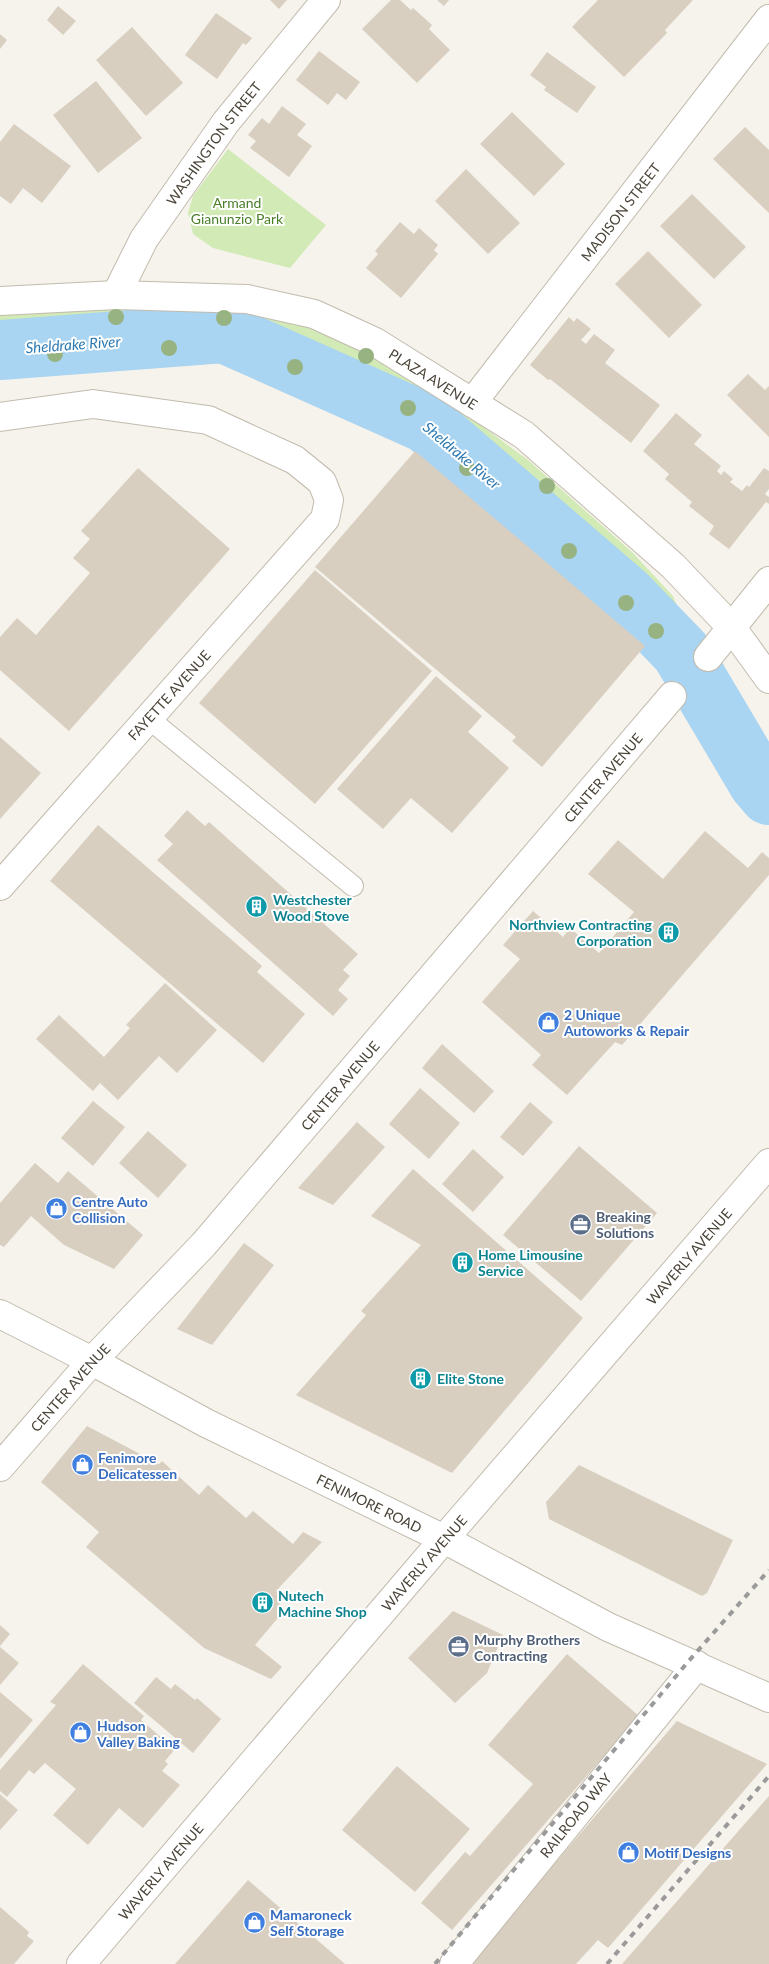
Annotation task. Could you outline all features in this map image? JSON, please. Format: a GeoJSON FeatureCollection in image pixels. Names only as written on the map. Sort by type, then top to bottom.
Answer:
{"type":"FeatureCollection","features":[{"type":"Feature","properties":{"kind":"street","name":"WASHINGTON STREET"},"geometry":{"type":"LineString","coordinates":[[116,295],[144,240],[226,122],[326,0]]}},
{"type":"Feature","properties":{"kind":"street","name":"MADISON STREET"},"geometry":{"type":"LineString","coordinates":[[472,403],[769,19]]}},
{"type":"Feature","properties":{"kind":"street","name":"PLAZA AVENUE"},"geometry":{"type":"LineString","coordinates":[[0,301],[116,295],[247,299],[314,314],[375,342],[524,435],[674,566],[732,628],[769,679]]}},
{"type":"Feature","properties":{"kind":"street","name":"FAYETTE AVENUE"},"geometry":{"type":"LineString","coordinates":[[0,417],[93,404],[208,420],[295,460],[322,482],[329,500],[325,519],[0,886]]}},
{"type":"Feature","properties":{"kind":"street"},"geometry":{"type":"LineString","coordinates":[[708,657],[769,581]]}},
{"type":"Feature","properties":{"kind":"street","name":"CENTER AVENUE"},"geometry":{"type":"LineString","coordinates":[[0,1467],[92,1361],[204,1244],[672,696]]}},
{"type":"Feature","properties":{"kind":"street","name":"WAVERLY AVENUE"},"geometry":{"type":"LineString","coordinates":[[81,1964],[769,1163]]}},
{"type":"Feature","properties":{"kind":"street","name":"FENIMORE ROAD"},"geometry":{"type":"LineString","coordinates":[[0,1314],[206,1423],[444,1540],[608,1627],[769,1698]]}},
{"type":"Feature","properties":{"kind":"street","name":"RAILROAD WAY"},"geometry":{"type":"LineString","coordinates":[[454,1964],[698,1666]]}},
{"type":"Feature","properties":{"kind":"lane"},"geometry":{"type":"LineString","coordinates":[[148,718],[353,886]]}},
{"type":"Feature","properties":{"kind":"green space","name":"Armand Gianunzio Park"},"geometry":{"type":"Polygon","coordinates":[[[228,149],[326,225],[290,268],[213,248],[193,234],[188,213],[193,196],[228,149]]]}},
{"type":"Feature","properties":{"kind":"green space"},"geometry":{"type":"Polygon","coordinates":[[[233,303],[317,324],[416,377],[528,460],[632,552],[673,596],[683,621],[682,646],[668,684],[655,639],[424,438],[219,356],[170,356],[0,366],[0,310],[233,303]]]}},
{"type":"Feature","properties":{"kind":"building"},"geometry":{"type":"Polygon","coordinates":[[[270,0],[287,0],[279,9],[270,0]]]}},
{"type":"Feature","properties":{"kind":"building"},"geometry":{"type":"Polygon","coordinates":[[[391,0],[400,0],[411,10],[413,8],[432,25],[429,29],[450,50],[417,83],[362,29],[391,0]]]}},
{"type":"Feature","properties":{"kind":"building"},"geometry":{"type":"Polygon","coordinates":[[[437,0],[449,0],[444,6],[437,0]]]}},
{"type":"Feature","properties":{"kind":"building"},"geometry":{"type":"Polygon","coordinates":[[[598,0],[693,0],[665,30],[667,33],[624,77],[572,27],[598,0]]]}},
{"type":"Feature","properties":{"kind":"building"},"geometry":{"type":"Polygon","coordinates":[[[58,6],[76,21],[63,35],[47,20],[58,6]]]}},
{"type":"Feature","properties":{"kind":"building"},"geometry":{"type":"Polygon","coordinates":[[[216,13],[252,38],[246,45],[243,43],[217,79],[185,55],[216,13]]]}},
{"type":"Feature","properties":{"kind":"building"},"geometry":{"type":"Polygon","coordinates":[[[132,27],[183,83],[146,116],[96,60],[132,27]]]}},
{"type":"Feature","properties":{"kind":"building"},"geometry":{"type":"Polygon","coordinates":[[[0,34],[7,40],[0,49],[0,34]]]}},
{"type":"Feature","properties":{"kind":"building"},"geometry":{"type":"Polygon","coordinates":[[[319,51],[360,82],[346,100],[337,93],[328,105],[296,80],[319,51]]]}},
{"type":"Feature","properties":{"kind":"building"},"geometry":{"type":"Polygon","coordinates":[[[547,52],[596,87],[577,113],[544,90],[546,87],[530,75],[547,52]]]}},
{"type":"Feature","properties":{"kind":"building"},"geometry":{"type":"Polygon","coordinates":[[[96,81],[142,138],[98,173],[53,115],[96,81]]]}},
{"type":"Feature","properties":{"kind":"building"},"geometry":{"type":"Polygon","coordinates":[[[282,106],[306,124],[297,135],[312,146],[289,177],[250,148],[256,141],[248,135],[262,118],[269,124],[282,106]]]}},
{"type":"Feature","properties":{"kind":"building"},"geometry":{"type":"Polygon","coordinates":[[[512,112],[565,164],[534,196],[480,144],[512,112]]]}},
{"type":"Feature","properties":{"kind":"building"},"geometry":{"type":"Polygon","coordinates":[[[14,124],[71,166],[42,203],[23,188],[11,204],[0,196],[0,142],[14,124]]]}},
{"type":"Feature","properties":{"kind":"building"},"geometry":{"type":"Polygon","coordinates":[[[745,127],[769,150],[769,213],[713,159],[745,127]]]}},
{"type":"Feature","properties":{"kind":"building"},"geometry":{"type":"Polygon","coordinates":[[[466,169],[520,223],[488,254],[435,201],[466,169]]]}},
{"type":"Feature","properties":{"kind":"building"},"geometry":{"type":"Polygon","coordinates":[[[692,194],[746,247],[714,279],[660,226],[692,194]]]}},
{"type":"Feature","properties":{"kind":"building"},"geometry":{"type":"Polygon","coordinates":[[[400,222],[414,234],[419,228],[438,245],[434,250],[438,254],[401,298],[366,268],[378,254],[375,251],[400,222]]]}},
{"type":"Feature","properties":{"kind":"building"},"geometry":{"type":"Polygon","coordinates":[[[648,251],[702,305],[669,338],[615,284],[648,251]]]}},
{"type":"Feature","properties":{"kind":"building"},"geometry":{"type":"Polygon","coordinates":[[[569,317],[574,322],[577,318],[591,329],[581,340],[586,344],[594,334],[615,350],[605,363],[660,405],[631,443],[530,365],[569,317]]]}},
{"type":"Feature","properties":{"kind":"building"},"geometry":{"type":"Polygon","coordinates":[[[748,374],[765,390],[769,386],[769,437],[727,395],[748,374]]]}},
{"type":"Feature","properties":{"kind":"building"},"geometry":{"type":"Polygon","coordinates":[[[676,413],[702,435],[694,444],[721,466],[717,471],[721,475],[724,471],[733,479],[730,482],[742,491],[747,485],[749,487],[764,468],[769,471],[769,489],[765,494],[769,497],[769,504],[766,502],[729,549],[709,534],[714,526],[689,506],[692,502],[665,479],[669,474],[643,451],[676,413]]]}},
{"type":"Feature","properties":{"kind":"building"},"geometry":{"type":"Polygon","coordinates":[[[415,451],[645,646],[542,767],[512,741],[516,737],[315,567],[415,451]]]}},
{"type":"Feature","properties":{"kind":"building"},"geometry":{"type":"Polygon","coordinates":[[[138,468],[230,549],[69,731],[0,670],[0,637],[17,618],[36,635],[90,573],[73,558],[90,539],[81,531],[138,468]]]}},
{"type":"Feature","properties":{"kind":"building"},"geometry":{"type":"Polygon","coordinates":[[[315,570],[432,671],[315,804],[199,703],[315,570]]]}},
{"type":"Feature","properties":{"kind":"building"},"geometry":{"type":"Polygon","coordinates":[[[436,676],[482,716],[468,732],[509,768],[452,833],[411,798],[383,829],[337,789],[436,676]]]}},
{"type":"Feature","properties":{"kind":"building"},"geometry":{"type":"Polygon","coordinates":[[[0,737],[41,773],[0,819],[0,737]]]}},
{"type":"Feature","properties":{"kind":"building","name":"Westchester Wood Stove"},"geometry":{"type":"Polygon","coordinates":[[[187,810],[205,826],[209,822],[358,954],[343,970],[350,976],[338,990],[348,999],[333,1016],[157,860],[173,844],[164,836],[187,810]]]}},
{"type":"Feature","properties":{"kind":"building"},"geometry":{"type":"Polygon","coordinates":[[[98,825],[262,966],[257,972],[305,1014],[263,1063],[50,881],[98,825]]]}},
{"type":"Feature","properties":{"kind":"building"},"geometry":{"type":"Polygon","coordinates":[[[705,831],[748,868],[762,852],[769,858],[769,875],[622,1045],[615,1042],[567,1095],[532,1065],[541,1055],[482,1002],[520,959],[503,945],[533,911],[563,937],[570,928],[599,953],[634,912],[588,874],[618,840],[663,879],[705,831]]]}},
{"type":"Feature","properties":{"kind":"building"},"geometry":{"type":"Polygon","coordinates":[[[165,983],[217,1030],[177,1073],[159,1056],[118,1100],[100,1083],[93,1091],[36,1039],[59,1015],[104,1057],[130,1028],[126,1025],[165,983]]]}},
{"type":"Feature","properties":{"kind":"building"},"geometry":{"type":"Polygon","coordinates":[[[442,1044],[494,1091],[474,1113],[422,1068],[442,1044]]]}},
{"type":"Feature","properties":{"kind":"building"},"geometry":{"type":"Polygon","coordinates":[[[420,1088],[460,1123],[429,1159],[389,1124],[420,1088]]]}},
{"type":"Feature","properties":{"kind":"building"},"geometry":{"type":"Polygon","coordinates":[[[93,1101],[125,1127],[93,1166],[61,1138],[93,1101]]]}},
{"type":"Feature","properties":{"kind":"building"},"geometry":{"type":"Polygon","coordinates":[[[530,1102],[553,1122],[523,1156],[500,1137],[530,1102]]]}},
{"type":"Feature","properties":{"kind":"building"},"geometry":{"type":"Polygon","coordinates":[[[357,1122],[385,1147],[333,1205],[298,1188],[357,1122]]]}},
{"type":"Feature","properties":{"kind":"building"},"geometry":{"type":"Polygon","coordinates":[[[148,1131],[187,1165],[158,1198],[119,1163],[148,1131]]]}},
{"type":"Feature","properties":{"kind":"building","name":"Breaking Solutions"},"geometry":{"type":"Polygon","coordinates":[[[579,1146],[657,1213],[581,1301],[503,1235],[579,1146]]]}},
{"type":"Feature","properties":{"kind":"building"},"geometry":{"type":"Polygon","coordinates":[[[473,1149],[504,1177],[473,1212],[442,1184],[473,1149]]]}},
{"type":"Feature","properties":{"kind":"building","name":"Centre Auto Collision"},"geometry":{"type":"Polygon","coordinates":[[[35,1163],[58,1183],[68,1171],[143,1235],[114,1269],[64,1245],[31,1216],[4,1247],[0,1245],[0,1203],[35,1163]]]}},
{"type":"Feature","properties":{"kind":"building","name":"Elite Stone"},"geometry":{"type":"Polygon","coordinates":[[[413,1169],[583,1318],[452,1473],[296,1395],[366,1315],[361,1311],[421,1245],[371,1216],[413,1169]]]}},
{"type":"Feature","properties":{"kind":"building"},"geometry":{"type":"Polygon","coordinates":[[[244,1243],[274,1265],[212,1345],[177,1329],[244,1243]]]}},
{"type":"Feature","properties":{"kind":"building"},"geometry":{"type":"Polygon","coordinates":[[[87,1426],[159,1464],[162,1461],[199,1495],[208,1485],[246,1518],[253,1511],[293,1544],[303,1532],[322,1542],[276,1591],[284,1598],[277,1607],[283,1612],[255,1645],[282,1667],[271,1679],[204,1648],[86,1547],[99,1532],[41,1482],[87,1426]]]}},
{"type":"Feature","properties":{"kind":"building"},"geometry":{"type":"Polygon","coordinates":[[[579,1465],[733,1540],[707,1593],[702,1596],[549,1519],[546,1502],[579,1465]]]}},
{"type":"Feature","properties":{"kind":"building","name":"Murphy Brothers Contracting"},"geometry":{"type":"Polygon","coordinates":[[[453,1611],[503,1635],[487,1673],[455,1703],[408,1658],[453,1611]]]}},
{"type":"Feature","properties":{"kind":"building"},"geometry":{"type":"Polygon","coordinates":[[[0,1625],[10,1634],[0,1646],[0,1625]]]}},
{"type":"Feature","properties":{"kind":"building"},"geometry":{"type":"Polygon","coordinates":[[[0,1647],[19,1663],[0,1685],[0,1647]]]}},
{"type":"Feature","properties":{"kind":"building"},"geometry":{"type":"Polygon","coordinates":[[[567,1654],[639,1716],[452,1930],[421,1903],[465,1852],[470,1856],[533,1784],[488,1745],[567,1654]]]}},
{"type":"Feature","properties":{"kind":"building"},"geometry":{"type":"Polygon","coordinates":[[[83,1664],[144,1716],[141,1720],[175,1749],[165,1761],[168,1764],[162,1771],[180,1785],[143,1828],[119,1808],[88,1845],[53,1815],[76,1789],[45,1763],[34,1774],[29,1770],[7,1797],[0,1791],[0,1770],[56,1705],[50,1702],[83,1664]]]}},
{"type":"Feature","properties":{"kind":"building"},"geometry":{"type":"Polygon","coordinates":[[[156,1677],[171,1689],[175,1684],[195,1700],[197,1698],[221,1719],[193,1753],[134,1703],[156,1677]]]}},
{"type":"Feature","properties":{"kind":"building"},"geometry":{"type":"Polygon","coordinates":[[[0,1692],[33,1720],[0,1759],[0,1692]]]}},
{"type":"Feature","properties":{"kind":"building","name":"Motif Designs"},"geometry":{"type":"Polygon","coordinates":[[[677,1721],[767,1764],[608,1948],[598,1940],[576,1964],[468,1964],[677,1721]]]}},
{"type":"Feature","properties":{"kind":"building"},"geometry":{"type":"Polygon","coordinates":[[[397,1766],[470,1829],[415,1892],[342,1830],[397,1766]]]}},
{"type":"Feature","properties":{"kind":"building"},"geometry":{"type":"Polygon","coordinates":[[[0,1794],[18,1810],[0,1830],[0,1794]]]}},
{"type":"Feature","properties":{"kind":"building"},"geometry":{"type":"Polygon","coordinates":[[[769,1796],[769,1964],[622,1964],[769,1796]]]}},
{"type":"Feature","properties":{"kind":"building","name":"Mamaroneck Self Storage"},"geometry":{"type":"Polygon","coordinates":[[[248,1880],[345,1964],[175,1964],[248,1880]]]}},
{"type":"Feature","properties":{"kind":"building"},"geometry":{"type":"Polygon","coordinates":[[[0,1907],[29,1932],[27,1936],[34,1941],[14,1964],[0,1964],[0,1907]]]}},
{"type":"Feature","properties":{"kind":"waterway","name":"Sheldrake River"},"geometry":{"type":"LineString","coordinates":[[0,350],[224,333],[426,423],[627,596],[681,652],[758,782],[769,795]]}},
{"type":"Feature","properties":{"kind":"railway"},"geometry":{"type":"LineString","coordinates":[[435,1964],[687,1663],[769,1570]]}},
{"type":"Feature","properties":{"kind":"railway"},"geometry":{"type":"LineString","coordinates":[[607,1964],[769,1776]]}},
{"type":"Feature","properties":{"kind":"place","name":"Westchester Wood Stove"},"geometry":{"type":"Point","coordinates":[257,907]}},
{"type":"Feature","properties":{"kind":"place","name":"Northview Contracting Corporation"},"geometry":{"type":"Point","coordinates":[668,932]}},
{"type":"Feature","properties":{"kind":"place","name":"2 Unique Autoworks & Repair"},"geometry":{"type":"Point","coordinates":[548,1022]}},
{"type":"Feature","properties":{"kind":"place","name":"Centre Auto Collision"},"geometry":{"type":"Point","coordinates":[56,1209]}},
{"type":"Feature","properties":{"kind":"place","name":"Breaking Solutions"},"geometry":{"type":"Point","coordinates":[580,1224]}},
{"type":"Feature","properties":{"kind":"place","name":"Home Limousine Service"},"geometry":{"type":"Point","coordinates":[462,1262]}},
{"type":"Feature","properties":{"kind":"place","name":"Elite Stone"},"geometry":{"type":"Point","coordinates":[421,1378]}},
{"type":"Feature","properties":{"kind":"place","name":"Fenimore Delicatessen"},"geometry":{"type":"Point","coordinates":[82,1465]}},
{"type":"Feature","properties":{"kind":"place","name":"Nutech Machine Shop"},"geometry":{"type":"Point","coordinates":[262,1603]}},
{"type":"Feature","properties":{"kind":"place","name":"Murphy Brothers Contracting"},"geometry":{"type":"Point","coordinates":[458,1647]}},
{"type":"Feature","properties":{"kind":"place","name":"Hudson Valley Baking"},"geometry":{"type":"Point","coordinates":[81,1733]}},
{"type":"Feature","properties":{"kind":"place","name":"Motif Designs"},"geometry":{"type":"Point","coordinates":[628,1852]}},
{"type":"Feature","properties":{"kind":"place","name":"Mamaroneck Self Storage"},"geometry":{"type":"Point","coordinates":[254,1922]}}]}
